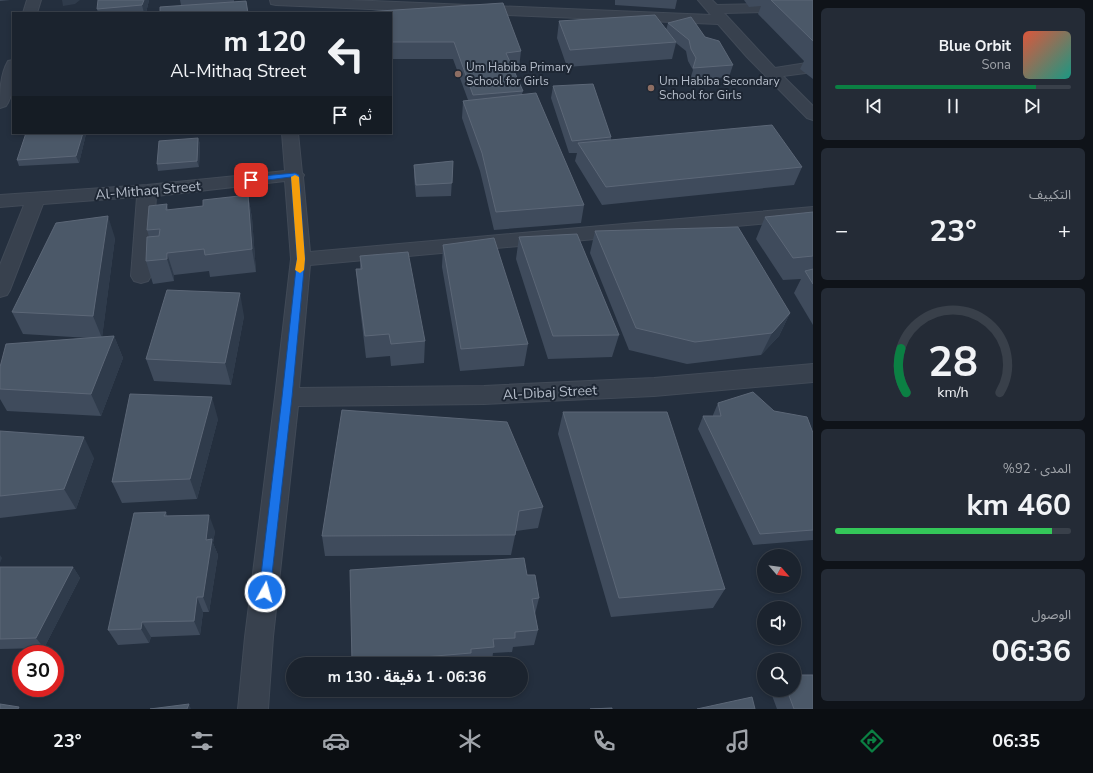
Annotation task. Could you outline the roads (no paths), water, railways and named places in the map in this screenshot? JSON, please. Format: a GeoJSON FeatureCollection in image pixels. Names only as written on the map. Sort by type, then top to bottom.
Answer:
{"type":"FeatureCollection","features":[{"type":"Feature","properties":{"kind":"street"},"geometry":{"type":"LineString","coordinates":[[30,12],[34,0]]}},
{"type":"Feature","properties":{"kind":"street"},"geometry":{"type":"LineString","coordinates":[[276,5],[500,5],[714,10],[812,5]]}},
{"type":"Feature","properties":{"kind":"street"},"geometry":{"type":"LineString","coordinates":[[714,10],[771,73],[813,115]]}},
{"type":"Feature","properties":{"kind":"street"},"geometry":{"type":"LineString","coordinates":[[0,103],[12,67]]}},
{"type":"Feature","properties":{"kind":"street"},"geometry":{"type":"LineString","coordinates":[[771,73],[813,67]]}},
{"type":"Feature","properties":{"kind":"street"},"geometry":{"type":"LineString","coordinates":[[253,709],[301,259],[295,175],[290,134]]}},
{"type":"Feature","properties":{"kind":"street","name":"Al-Mithaq Street"},"geometry":{"type":"LineString","coordinates":[[0,201],[35,200],[147,191],[295,175]]}},
{"type":"Feature","properties":{"kind":"street"},"geometry":{"type":"LineString","coordinates":[[141,276],[147,191]]}},
{"type":"Feature","properties":{"kind":"street"},"geometry":{"type":"LineString","coordinates":[[0,290],[35,200]]}},
{"type":"Feature","properties":{"kind":"street"},"geometry":{"type":"LineString","coordinates":[[301,259],[813,213]]}},
{"type":"Feature","properties":{"kind":"street","name":"Al-Dibaj Street"},"geometry":{"type":"LineString","coordinates":[[287,397],[484,395],[654,387],[813,373]]}},
{"type":"Feature","properties":{"kind":"place","name":"Um Habiba Primary School for Girls"},"geometry":{"type":"Point","coordinates":[458,74]}},
{"type":"Feature","properties":{"kind":"place","name":"Um Habiba Secondary School for Girls"},"geometry":{"type":"Point","coordinates":[651,88]}}]}
